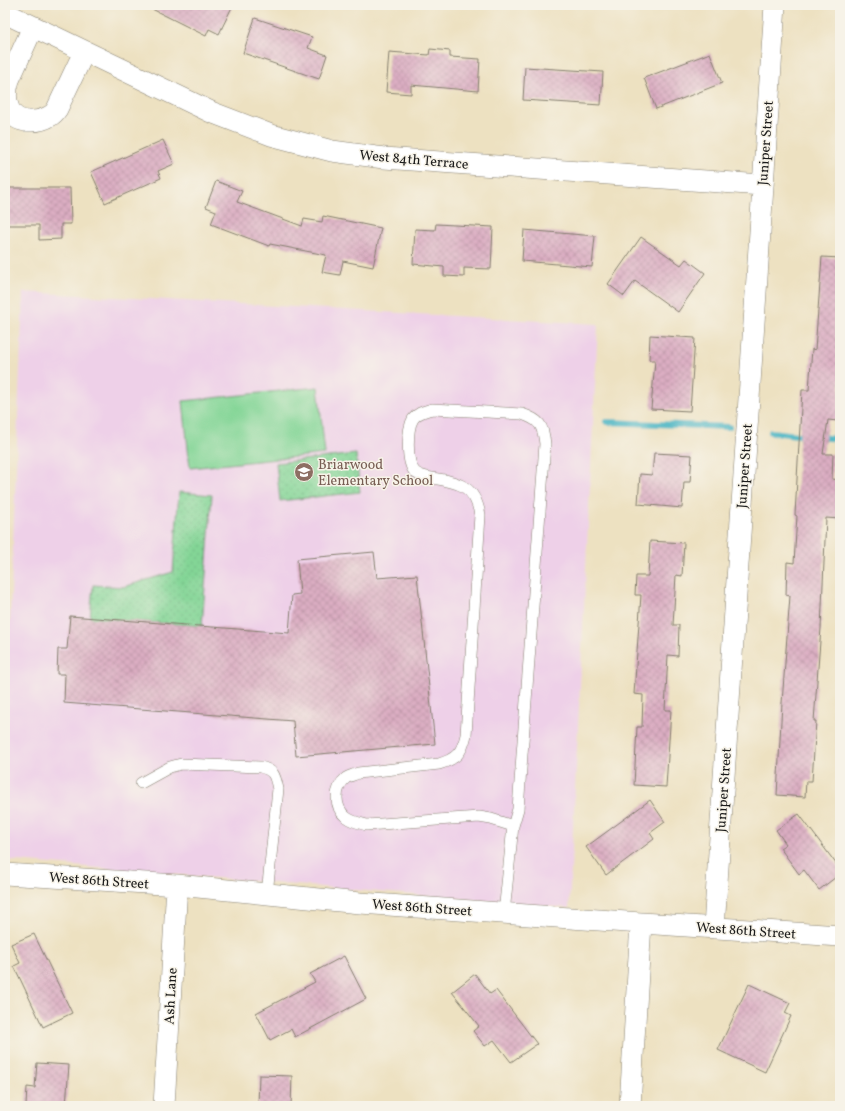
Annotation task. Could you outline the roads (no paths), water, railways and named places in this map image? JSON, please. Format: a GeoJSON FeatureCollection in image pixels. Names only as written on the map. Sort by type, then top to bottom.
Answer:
{"type":"FeatureCollection","features":[{"type":"Feature","properties":{"kind":"street","name":"Juniper Street"},"geometry":{"type":"LineString","coordinates":[[714,928],[775,5]]}},
{"type":"Feature","properties":{"kind":"street","name":"West 84th Terrace"},"geometry":{"type":"LineString","coordinates":[[5,12],[84,52],[211,112],[271,135],[332,151],[384,158],[762,185]]}},
{"type":"Feature","properties":{"kind":"street"},"geometry":{"type":"LineString","coordinates":[[33,27],[9,80],[7,89],[8,106],[11,113],[22,121],[30,122],[42,119],[50,116],[57,110],[84,52]]}},
{"type":"Feature","properties":{"kind":"street","name":"West 86th Street"},"geometry":{"type":"LineString","coordinates":[[5,874],[177,885],[360,903],[840,936]]}},
{"type":"Feature","properties":{"kind":"street","name":"Ash Lane"},"geometry":{"type":"LineString","coordinates":[[164,1106],[177,885]]}},
{"type":"Feature","properties":{"kind":"street"},"geometry":{"type":"LineString","coordinates":[[630,1106],[641,923]]}},
{"type":"Feature","properties":{"kind":"lane"},"geometry":{"type":"LineString","coordinates":[[504,913],[513,826],[518,809],[545,444],[544,433],[540,424],[533,418],[522,414],[432,409],[422,412],[414,418],[410,428],[408,455],[410,464],[415,472],[424,476],[454,481],[463,485],[476,499],[480,515],[466,735],[464,746],[450,761],[439,764],[358,773],[347,778],[339,786],[337,797],[339,808],[346,818],[367,825],[479,817],[513,826]]}},
{"type":"Feature","properties":{"kind":"lane"},"geometry":{"type":"LineString","coordinates":[[141,783],[170,767],[181,764],[268,768],[273,773],[278,789],[267,894]]}},
{"type":"Feature","properties":{"kind":"waterway"},"geometry":{"type":"LineString","coordinates":[[607,422],[729,427]]}},
{"type":"Feature","properties":{"kind":"waterway"},"geometry":{"type":"LineString","coordinates":[[771,432],[807,436]]}},
{"type":"Feature","properties":{"kind":"waterway"},"geometry":{"type":"LineString","coordinates":[[818,437],[840,439]]}},
{"type":"Feature","properties":{"kind":"place","name":"Briarwood Elementary School"},"geometry":{"type":"Point","coordinates":[304,472]}}]}
